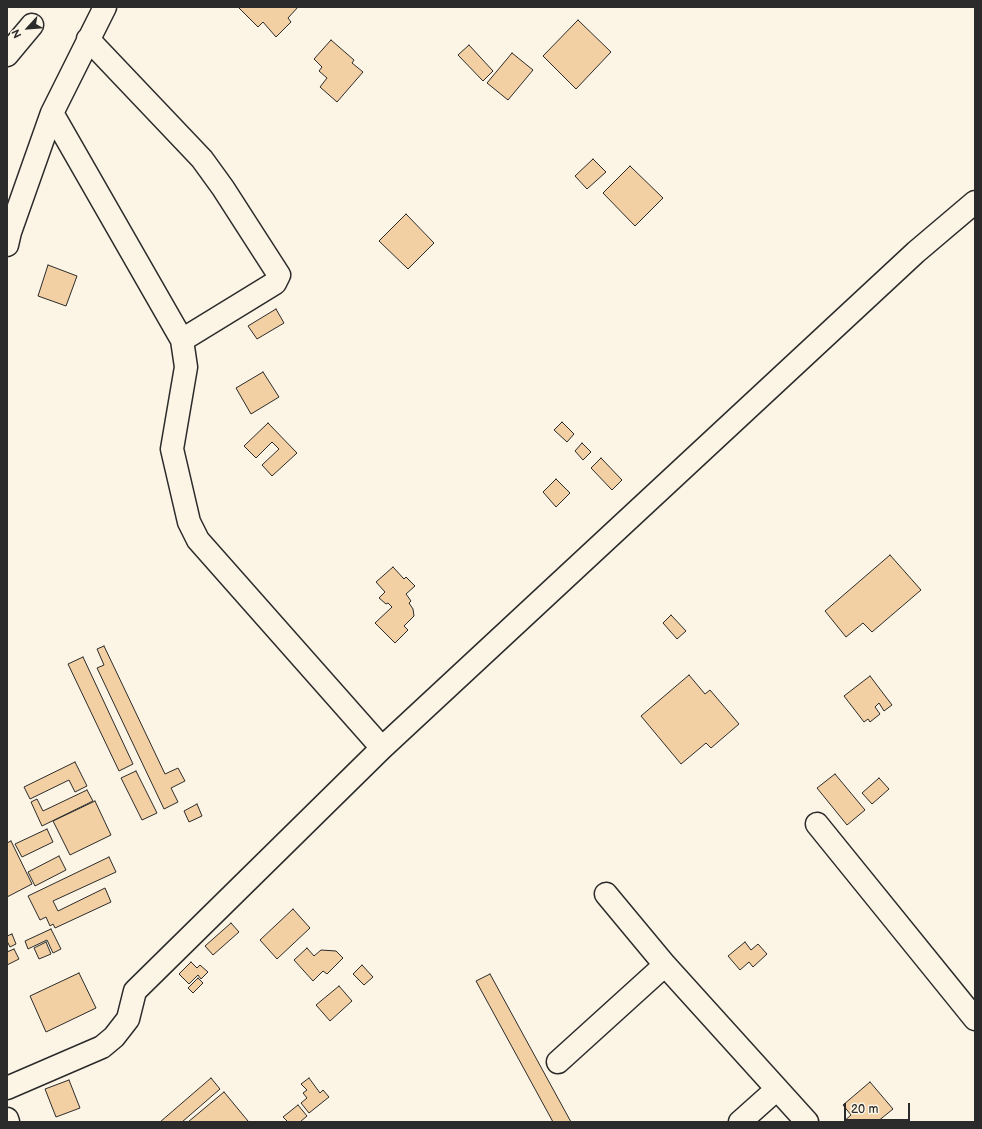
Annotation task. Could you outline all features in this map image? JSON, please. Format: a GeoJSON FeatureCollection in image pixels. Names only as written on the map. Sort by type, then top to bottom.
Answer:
{"type":"FeatureCollection","features":[{"type":"Feature","properties":{"kind":"street"},"geometry":{"type":"LineString","coordinates":[[7,245],[10,232],[52,112],[104,7]]}},
{"type":"Feature","properties":{"kind":"street"},"geometry":{"type":"LineString","coordinates":[[7,55],[32,25]]}},
{"type":"Feature","properties":{"kind":"street"},"geometry":{"type":"LineString","coordinates":[[88,39],[202,159],[279,275],[275,283],[182,340]]}},
{"type":"Feature","properties":{"kind":"street"},"geometry":{"type":"LineString","coordinates":[[52,112],[182,340],[186,367],[172,449],[189,522],[198,540],[382,748]]}},
{"type":"Feature","properties":{"kind":"street"},"geometry":{"type":"LineString","coordinates":[[7,1088],[102,1047],[114,1037],[128,1019],[135,991],[382,748],[916,252],[975,202]]}},
{"type":"Feature","properties":{"kind":"street"},"geometry":{"type":"LineString","coordinates":[[817,824],[975,1019]]}},
{"type":"Feature","properties":{"kind":"street"},"geometry":{"type":"LineString","coordinates":[[606,894],[665,965],[807,1122]]}},
{"type":"Feature","properties":{"kind":"street"},"geometry":{"type":"LineString","coordinates":[[558,1062],[665,965]]}},
{"type":"Feature","properties":{"kind":"street"},"geometry":{"type":"LineString","coordinates":[[740,1122],[777,1089]]}},
{"type":"Feature","properties":{"kind":"building"},"geometry":{"type":"Polygon","coordinates":[[[238,7],[298,7],[288,18],[291,22],[276,37],[263,22],[258,27],[238,7]]]}},
{"type":"Feature","properties":{"kind":"building"},"geometry":{"type":"Polygon","coordinates":[[[578,20],[611,52],[576,89],[543,56],[578,20]]]}},
{"type":"Feature","properties":{"kind":"building"},"geometry":{"type":"Polygon","coordinates":[[[331,40],[354,60],[352,63],[363,72],[337,102],[320,87],[327,78],[319,71],[322,67],[314,59],[331,40]]]}},
{"type":"Feature","properties":{"kind":"building"},"geometry":{"type":"Polygon","coordinates":[[[469,45],[493,71],[483,81],[458,55],[469,45]]]}},
{"type":"Feature","properties":{"kind":"building"},"geometry":{"type":"Polygon","coordinates":[[[512,53],[533,70],[508,100],[487,83],[512,53]]]}},
{"type":"Feature","properties":{"kind":"building"},"geometry":{"type":"Polygon","coordinates":[[[593,159],[606,172],[587,189],[575,176],[593,159]]]}},
{"type":"Feature","properties":{"kind":"building"},"geometry":{"type":"Polygon","coordinates":[[[630,166],[663,198],[635,226],[603,193],[630,166]]]}},
{"type":"Feature","properties":{"kind":"building"},"geometry":{"type":"Polygon","coordinates":[[[406,214],[434,243],[408,269],[379,241],[406,214]]]}},
{"type":"Feature","properties":{"kind":"building"},"geometry":{"type":"Polygon","coordinates":[[[48,265],[77,276],[66,306],[38,296],[48,265]]]}},
{"type":"Feature","properties":{"kind":"building"},"geometry":{"type":"Polygon","coordinates":[[[276,309],[284,323],[257,339],[248,326],[276,309]]]}},
{"type":"Feature","properties":{"kind":"building"},"geometry":{"type":"Polygon","coordinates":[[[263,372],[279,397],[251,414],[236,388],[263,372]]]}},
{"type":"Feature","properties":{"kind":"building"},"geometry":{"type":"Polygon","coordinates":[[[562,422],[574,434],[567,442],[554,430],[562,422]]]}},
{"type":"Feature","properties":{"kind":"building"},"geometry":{"type":"Polygon","coordinates":[[[268,423],[297,453],[272,476],[262,465],[279,449],[272,442],[256,458],[244,446],[268,423]]]}},
{"type":"Feature","properties":{"kind":"building"},"geometry":{"type":"Polygon","coordinates":[[[582,443],[591,452],[583,460],[575,451],[582,443]]]}},
{"type":"Feature","properties":{"kind":"building"},"geometry":{"type":"Polygon","coordinates":[[[601,458],[622,480],[612,490],[591,468],[601,458]]]}},
{"type":"Feature","properties":{"kind":"building"},"geometry":{"type":"Polygon","coordinates":[[[556,479],[570,493],[556,507],[543,492],[556,479]]]}},
{"type":"Feature","properties":{"kind":"building"},"geometry":{"type":"Polygon","coordinates":[[[890,555],[921,590],[872,632],[863,623],[846,637],[825,611],[890,555]]]}},
{"type":"Feature","properties":{"kind":"building"},"geometry":{"type":"Polygon","coordinates":[[[393,567],[404,579],[406,577],[415,586],[406,594],[411,601],[409,603],[413,609],[414,616],[404,626],[408,630],[395,643],[375,623],[392,607],[379,598],[385,592],[376,582],[393,567]]]}},
{"type":"Feature","properties":{"kind":"building"},"geometry":{"type":"Polygon","coordinates":[[[671,615],[686,631],[677,639],[663,623],[671,615]]]}},
{"type":"Feature","properties":{"kind":"building"},"geometry":{"type":"Polygon","coordinates":[[[104,646],[165,774],[178,768],[185,781],[171,788],[178,802],[164,809],[97,668],[104,665],[97,649],[104,646]]]}},
{"type":"Feature","properties":{"kind":"building"},"geometry":{"type":"Polygon","coordinates":[[[83,657],[133,764],[119,771],[68,664],[83,657]]]}},
{"type":"Feature","properties":{"kind":"building"},"geometry":{"type":"Polygon","coordinates":[[[689,675],[705,694],[710,690],[739,724],[711,748],[706,743],[681,764],[641,716],[689,675]]]}},
{"type":"Feature","properties":{"kind":"building"},"geometry":{"type":"Polygon","coordinates":[[[870,676],[892,705],[884,711],[879,703],[875,707],[880,714],[870,722],[868,719],[864,722],[844,696],[870,676]]]}},
{"type":"Feature","properties":{"kind":"building"},"geometry":{"type":"Polygon","coordinates":[[[75,762],[87,786],[75,792],[69,780],[30,799],[24,787],[75,762]]]}},
{"type":"Feature","properties":{"kind":"building"},"geometry":{"type":"Polygon","coordinates":[[[136,771],[157,813],[142,820],[121,778],[136,771]]]}},
{"type":"Feature","properties":{"kind":"building"},"geometry":{"type":"Polygon","coordinates":[[[835,774],[865,810],[847,825],[817,788],[835,774]]]}},
{"type":"Feature","properties":{"kind":"building"},"geometry":{"type":"Polygon","coordinates":[[[879,778],[889,789],[872,804],[862,793],[879,778]]]}},
{"type":"Feature","properties":{"kind":"building"},"geometry":{"type":"Polygon","coordinates":[[[87,790],[93,801],[42,826],[31,802],[37,799],[43,811],[87,790]]]}},
{"type":"Feature","properties":{"kind":"building"},"geometry":{"type":"Polygon","coordinates":[[[95,801],[111,835],[70,855],[53,821],[95,801]]]}},
{"type":"Feature","properties":{"kind":"building"},"geometry":{"type":"Polygon","coordinates":[[[197,804],[202,816],[189,822],[184,811],[197,804]]]}},
{"type":"Feature","properties":{"kind":"building"},"geometry":{"type":"Polygon","coordinates":[[[47,829],[53,842],[22,857],[15,844],[47,829]]]}},
{"type":"Feature","properties":{"kind":"building"},"geometry":{"type":"Polygon","coordinates":[[[11,841],[32,884],[7,897],[7,843],[11,841]]]}},
{"type":"Feature","properties":{"kind":"building"},"geometry":{"type":"Polygon","coordinates":[[[59,856],[66,870],[35,886],[28,872],[59,856]]]}},
{"type":"Feature","properties":{"kind":"building"},"geometry":{"type":"Polygon","coordinates":[[[109,857],[116,872],[53,901],[58,911],[105,888],[111,902],[55,928],[53,924],[50,926],[46,917],[40,920],[28,896],[109,857]]]}},
{"type":"Feature","properties":{"kind":"building"},"geometry":{"type":"Polygon","coordinates":[[[293,909],[310,928],[277,959],[260,940],[293,909]]]}},
{"type":"Feature","properties":{"kind":"building"},"geometry":{"type":"Polygon","coordinates":[[[231,923],[239,932],[213,955],[205,946],[231,923]]]}},
{"type":"Feature","properties":{"kind":"building"},"geometry":{"type":"Polygon","coordinates":[[[51,929],[61,949],[53,953],[47,940],[28,949],[25,941],[51,929]]]}},
{"type":"Feature","properties":{"kind":"building"},"geometry":{"type":"Polygon","coordinates":[[[12,934],[16,944],[10,947],[7,941],[7,936],[12,934]]]}},
{"type":"Feature","properties":{"kind":"building"},"geometry":{"type":"Polygon","coordinates":[[[46,942],[51,954],[39,959],[34,948],[46,942]]]}},
{"type":"Feature","properties":{"kind":"building"},"geometry":{"type":"Polygon","coordinates":[[[745,942],[751,950],[758,944],[767,954],[753,967],[749,962],[740,970],[728,956],[745,942]]]}},
{"type":"Feature","properties":{"kind":"building"},"geometry":{"type":"Polygon","coordinates":[[[307,948],[314,956],[321,950],[336,951],[343,958],[327,974],[323,971],[313,981],[294,960],[307,948]]]}},
{"type":"Feature","properties":{"kind":"building"},"geometry":{"type":"Polygon","coordinates":[[[14,949],[19,959],[7,965],[7,952],[14,949]]]}},
{"type":"Feature","properties":{"kind":"building"},"geometry":{"type":"Polygon","coordinates":[[[191,962],[197,968],[200,965],[208,972],[201,979],[198,975],[189,984],[179,974],[191,962]]]}},
{"type":"Feature","properties":{"kind":"building"},"geometry":{"type":"Polygon","coordinates":[[[362,965],[373,977],[364,985],[353,974],[362,965]]]}},
{"type":"Feature","properties":{"kind":"building"},"geometry":{"type":"Polygon","coordinates":[[[79,973],[96,1008],[46,1032],[30,996],[79,973]]]}},
{"type":"Feature","properties":{"kind":"building"},"geometry":{"type":"Polygon","coordinates":[[[490,974],[571,1122],[553,1122],[476,981],[490,974]]]}},
{"type":"Feature","properties":{"kind":"building"},"geometry":{"type":"Polygon","coordinates":[[[198,978],[203,983],[193,993],[188,988],[198,978]]]}},
{"type":"Feature","properties":{"kind":"building"},"geometry":{"type":"Polygon","coordinates":[[[339,986],[352,1001],[330,1021],[316,1005],[339,986]]]}},
{"type":"Feature","properties":{"kind":"building"},"geometry":{"type":"Polygon","coordinates":[[[211,1078],[220,1089],[182,1122],[160,1122],[211,1078]]]}},
{"type":"Feature","properties":{"kind":"building"},"geometry":{"type":"Polygon","coordinates":[[[309,1078],[320,1093],[323,1090],[329,1097],[309,1113],[301,1103],[307,1098],[303,1093],[307,1090],[301,1084],[309,1078]]]}},
{"type":"Feature","properties":{"kind":"building"},"geometry":{"type":"Polygon","coordinates":[[[69,1080],[80,1108],[56,1117],[45,1089],[69,1080]]]}},
{"type":"Feature","properties":{"kind":"building"},"geometry":{"type":"Polygon","coordinates":[[[870,1082],[893,1109],[877,1122],[843,1122],[851,1115],[843,1105],[870,1082]]]}},
{"type":"Feature","properties":{"kind":"building"},"geometry":{"type":"Polygon","coordinates":[[[224,1092],[248,1121],[188,1122],[224,1092]]]}},
{"type":"Feature","properties":{"kind":"building"},"geometry":{"type":"Polygon","coordinates":[[[298,1105],[307,1116],[300,1122],[288,1122],[283,1117],[298,1105]]]}}]}
